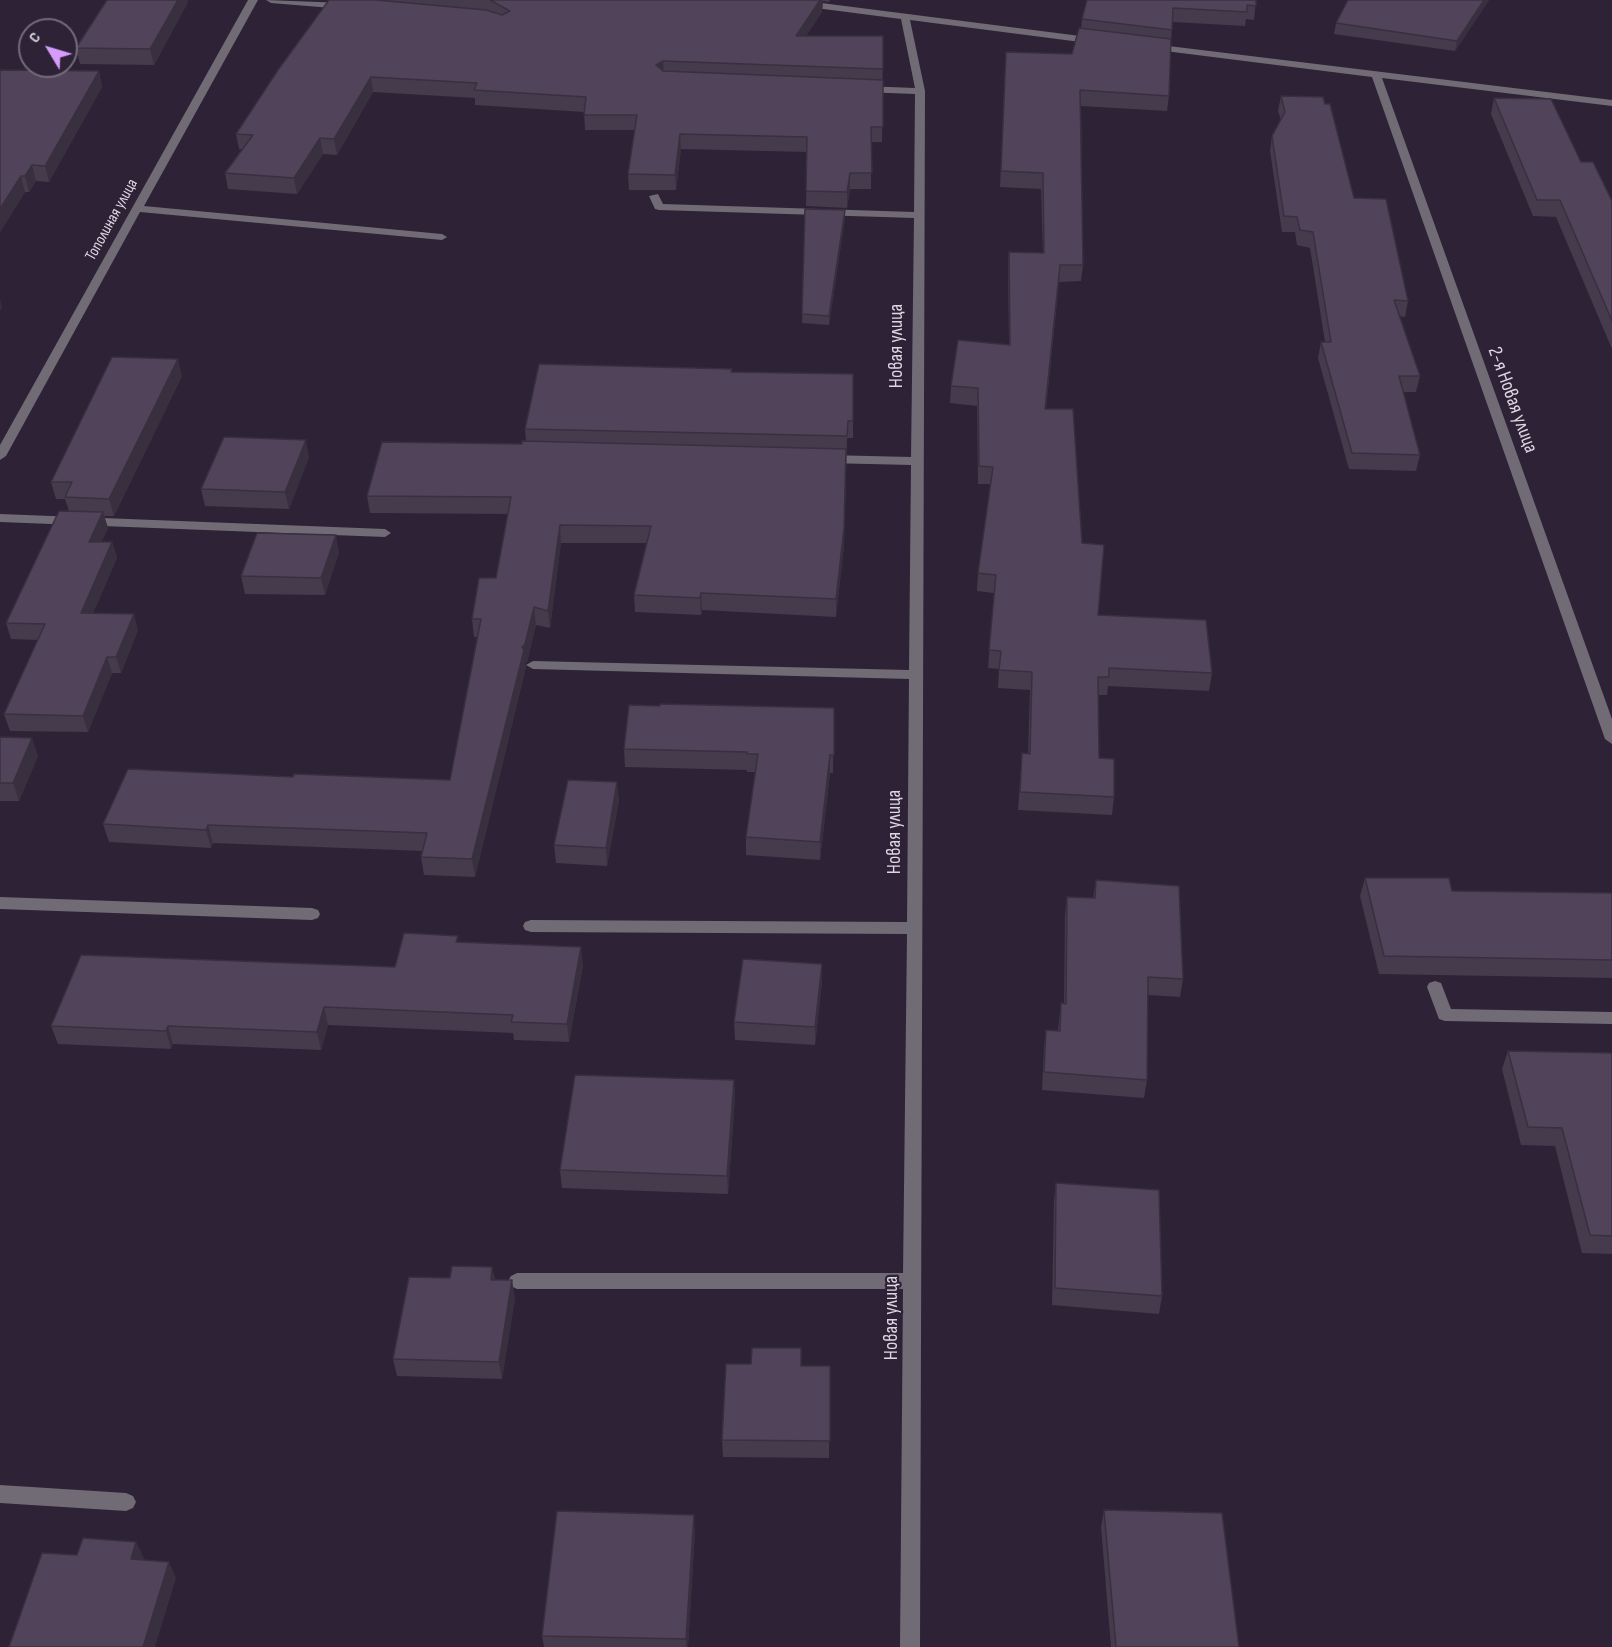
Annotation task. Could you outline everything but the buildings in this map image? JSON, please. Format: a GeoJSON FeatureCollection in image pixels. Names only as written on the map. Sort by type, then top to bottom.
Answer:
{"type":"FeatureCollection","features":[{"type":"Feature","properties":{"kind":"street","name":"Тополиная улица"},"geometry":{"type":"LineString","coordinates":[[0,456],[5,437],[137,209],[253,0]]}},
{"type":"Feature","properties":{"kind":"street"},"geometry":{"type":"LineString","coordinates":[[272,0],[352,7]]}},
{"type":"Feature","properties":{"kind":"street"},"geometry":{"type":"LineString","coordinates":[[777,0],[1105,42]]}},
{"type":"Feature","properties":{"kind":"street","name":"Новая улица"},"geometry":{"type":"LineString","coordinates":[[905,18],[920,91],[910,1647]]}},
{"type":"Feature","properties":{"kind":"street"},"geometry":{"type":"LineString","coordinates":[[1141,46],[1612,103]]}},
{"type":"Feature","properties":{"kind":"street","name":"2-я Новая улица"},"geometry":{"type":"LineString","coordinates":[[1376,74],[1612,739]]}},
{"type":"Feature","properties":{"kind":"street"},"geometry":{"type":"LineString","coordinates":[[850,88],[920,91]]}},
{"type":"Feature","properties":{"kind":"street"},"geometry":{"type":"LineString","coordinates":[[654,195],[659,207],[919,215]]}},
{"type":"Feature","properties":{"kind":"street"},"geometry":{"type":"LineString","coordinates":[[137,209],[442,237]]}},
{"type":"Feature","properties":{"kind":"street"},"geometry":{"type":"LineString","coordinates":[[812,459],[917,461]]}},
{"type":"Feature","properties":{"kind":"street"},"geometry":{"type":"LineString","coordinates":[[0,518],[385,533]]}},
{"type":"Feature","properties":{"kind":"street"},"geometry":{"type":"LineString","coordinates":[[533,665],[916,675]]}},
{"type":"Feature","properties":{"kind":"street"},"geometry":{"type":"LineString","coordinates":[[0,903],[312,914]]}},
{"type":"Feature","properties":{"kind":"street"},"geometry":{"type":"LineString","coordinates":[[531,926],[915,928]]}},
{"type":"Feature","properties":{"kind":"street"},"geometry":{"type":"LineString","coordinates":[[1435,987],[1445,1015],[1612,1018]]}},
{"type":"Feature","properties":{"kind":"street"},"geometry":{"type":"LineString","coordinates":[[517,1281],[913,1281]]}},
{"type":"Feature","properties":{"kind":"street"},"geometry":{"type":"LineString","coordinates":[[0,1494],[126,1502]]}}]}
